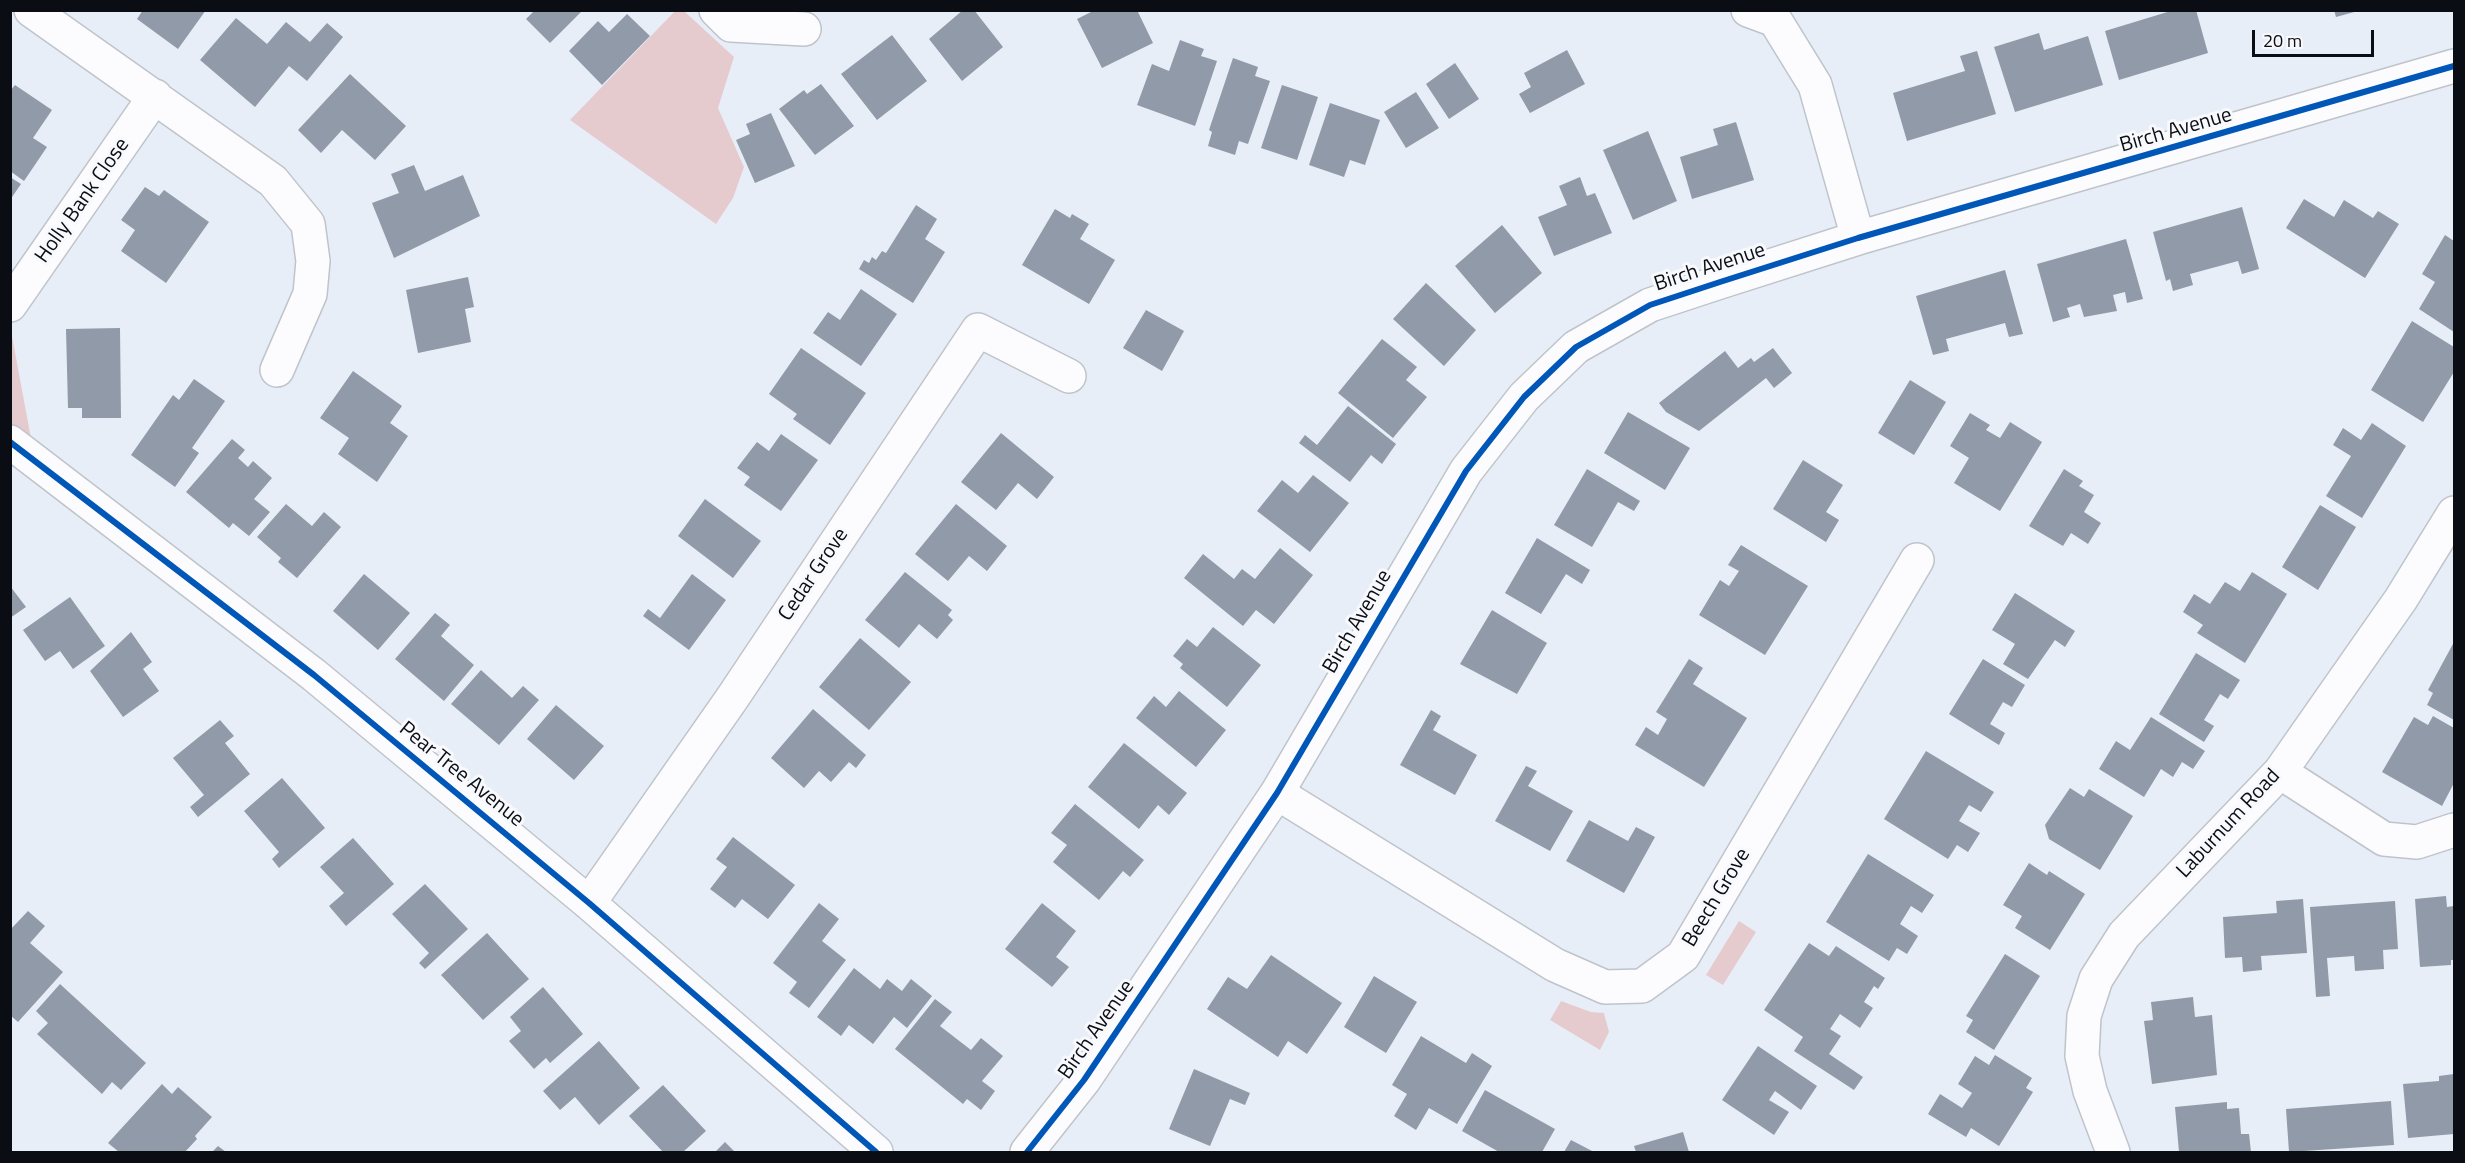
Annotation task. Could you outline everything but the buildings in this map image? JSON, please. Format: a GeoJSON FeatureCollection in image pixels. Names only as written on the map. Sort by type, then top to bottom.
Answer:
{"type":"FeatureCollection","features":[{"type":"Feature","properties":{"kind":"street"},"geometry":{"type":"LineString","coordinates":[[31,10],[273,181],[309,224],[313,261],[310,294],[277,370]]}},
{"type":"Feature","properties":{"kind":"street"},"geometry":{"type":"LineString","coordinates":[[716,10],[731,25],[804,29]]}},
{"type":"Feature","properties":{"kind":"street"},"geometry":{"type":"LineString","coordinates":[[1748,10],[1775,20],[1815,85],[1858,238]]}},
{"type":"Feature","properties":{"kind":"street","name":"Birch Avenue"},"geometry":{"type":"LineString","coordinates":[[1027,1152],[1084,1080],[1276,793],[1466,471],[1524,397],[1576,347],[1650,305],[1858,238],[2454,66]]}},
{"type":"Feature","properties":{"kind":"street","name":"Holly Bank Close"},"geometry":{"type":"LineString","coordinates":[[10,305],[155,96]]}},
{"type":"Feature","properties":{"kind":"street","name":"Cedar Grove"},"geometry":{"type":"LineString","coordinates":[[590,903],[733,697],[978,330],[1069,376]]}},
{"type":"Feature","properties":{"kind":"street","name":"Pear Tree Avenue"},"geometry":{"type":"LineString","coordinates":[[10,442],[314,675],[590,903],[876,1152]]}},
{"type":"Feature","properties":{"kind":"street","name":"Laburnum Road"},"geometry":{"type":"LineString","coordinates":[[2113,1152],[2090,1091],[2082,1056],[2084,1016],[2096,979],[2124,935],[2280,772],[2401,599],[2454,513]]}},
{"type":"Feature","properties":{"kind":"street","name":"Beech Grove"},"geometry":{"type":"LineString","coordinates":[[1276,793],[1555,965],[1605,987],[1642,986],[1683,956],[1917,560]]}},
{"type":"Feature","properties":{"kind":"street"},"geometry":{"type":"LineString","coordinates":[[2280,772],[2384,839],[2417,842],[2454,830]]}},
{"type":"Feature","properties":{"kind":"shaded area"},"geometry":{"type":"Polygon","coordinates":[[[675,11],[684,11],[734,57],[718,108],[744,167],[733,198],[716,224],[570,120],[675,11]]]}},
{"type":"Feature","properties":{"kind":"shaded area"},"geometry":{"type":"Polygon","coordinates":[[[12,336],[32,444],[11,426],[12,336]]]}},
{"type":"Feature","properties":{"kind":"shaded area"},"geometry":{"type":"Polygon","coordinates":[[[1739,921],[1756,932],[1723,985],[1706,975],[1739,921]]]}},
{"type":"Feature","properties":{"kind":"shaded area"},"geometry":{"type":"Polygon","coordinates":[[[1561,1001],[1591,1012],[1604,1013],[1609,1032],[1600,1050],[1550,1020],[1561,1001]]]}},
{"type":"Feature","properties":{"kind":"cycle path"},"geometry":{"type":"LineString","coordinates":[[1027,1152],[1084,1080],[1277,793],[1466,471],[1524,397],[1576,347],[1650,305],[1720,282],[1858,238],[2454,66]]}},
{"type":"Feature","properties":{"kind":"cycle path"},"geometry":{"type":"LineString","coordinates":[[10,442],[314,675],[589,903],[876,1152]]}}]}
